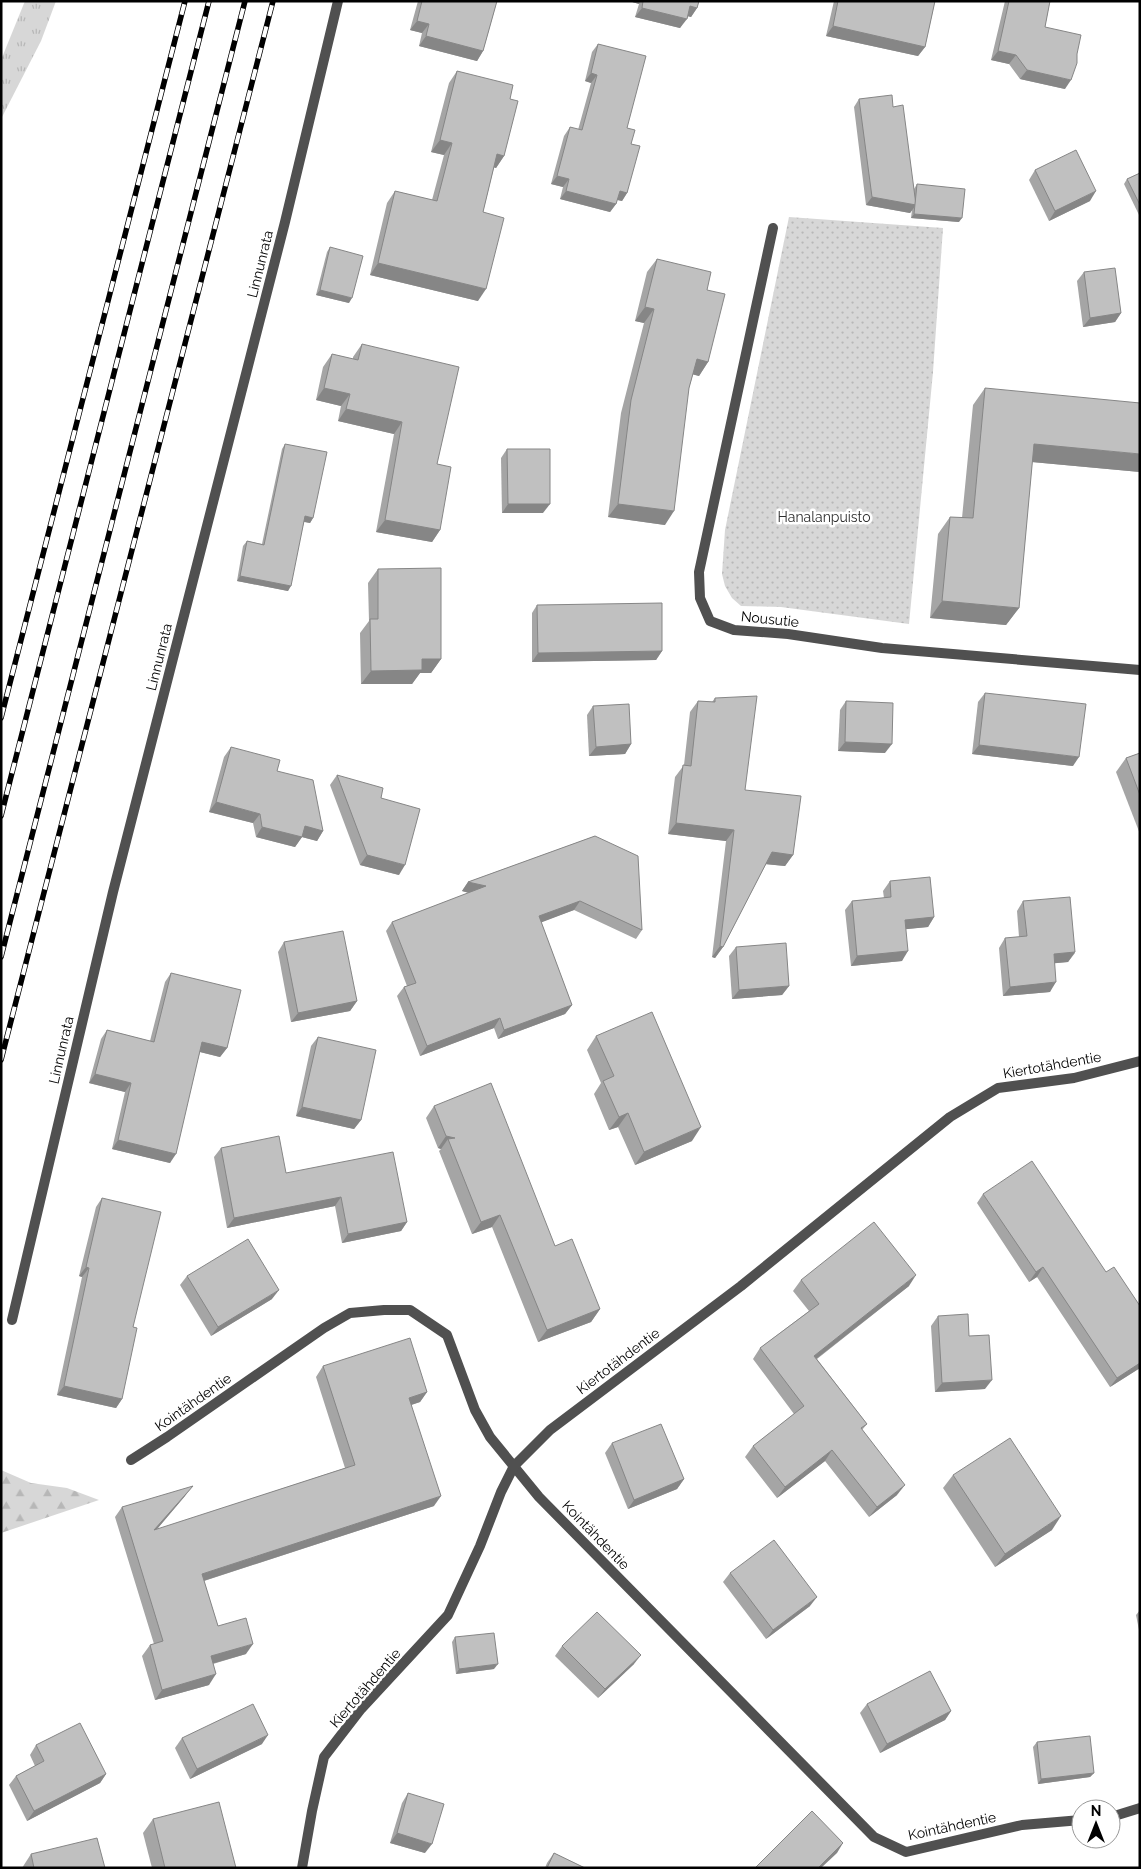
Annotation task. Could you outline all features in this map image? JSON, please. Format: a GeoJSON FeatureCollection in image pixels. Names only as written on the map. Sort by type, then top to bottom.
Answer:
{"type":"FeatureCollection","features":[{"type":"Feature","properties":{"kind":"street","name":"Linnunrata"},"geometry":{"type":"LineString","coordinates":[[12,1320],[113,892],[282,232],[338,1]]}},
{"type":"Feature","properties":{"kind":"street","name":"Nousutie"},"geometry":{"type":"LineString","coordinates":[[773,228],[699,572],[700,598],[710,621],[734,630],[788,634],[882,648],[1140,670]]}},
{"type":"Feature","properties":{"kind":"street","name":"Kiertotähdentie"},"geometry":{"type":"LineString","coordinates":[[302,1868],[324,1757],[361,1709],[448,1615],[514,1466],[550,1430],[741,1286],[950,1117],[998,1088],[1074,1078],[1140,1061]]}},
{"type":"Feature","properties":{"kind":"street","name":"Kointähdentie"},"geometry":{"type":"LineString","coordinates":[[131,1460],[168,1437],[324,1328],[350,1313],[410,1310],[447,1335],[475,1410],[490,1437],[546,1504],[874,1837],[906,1852],[1022,1825],[1071,1821]]}},
{"type":"Feature","properties":{"kind":"street"},"geometry":{"type":"LineString","coordinates":[[1121,1813],[1140,1808]]}},
{"type":"Feature","properties":{"kind":"green space"},"geometry":{"type":"Polygon","coordinates":[[[25,1],[56,1],[41,41],[1,119],[1,60],[25,1]]]}},
{"type":"Feature","properties":{"kind":"green space","name":"Hanalanpuisto"},"geometry":{"type":"Polygon","coordinates":[[[789,217],[943,228],[933,372],[909,624],[781,607],[741,606],[732,598],[725,586],[722,574],[725,530],[789,217]]]}},
{"type":"Feature","properties":{"kind":"green space"},"geometry":{"type":"Polygon","coordinates":[[[1,1470],[31,1483],[67,1488],[99,1500],[1,1533],[1,1470]]]}},
{"type":"Feature","properties":{"kind":"building"},"geometry":{"type":"Polygon","coordinates":[[[422,1],[497,1],[483,51],[426,36],[429,24],[417,21],[422,1]]]}},
{"type":"Feature","properties":{"kind":"building"},"geometry":{"type":"Polygon","coordinates":[[[643,1],[699,1],[697,8],[690,6],[687,19],[642,8],[643,1]]]}},
{"type":"Feature","properties":{"kind":"building"},"geometry":{"type":"Polygon","coordinates":[[[838,1],[935,1],[925,47],[833,26],[838,1]]]}},
{"type":"Feature","properties":{"kind":"building"},"geometry":{"type":"Polygon","coordinates":[[[1009,1],[1050,1],[1045,27],[1081,35],[1077,63],[1071,80],[1027,70],[1016,55],[998,51],[1009,1]]]}},
{"type":"Feature","properties":{"kind":"building"},"geometry":{"type":"Polygon","coordinates":[[[598,44],[646,56],[627,128],[635,130],[631,144],[640,146],[627,193],[620,191],[616,204],[566,191],[569,179],[557,176],[570,127],[582,130],[597,75],[591,73],[598,44]]]}},
{"type":"Feature","properties":{"kind":"building"},"geometry":{"type":"Polygon","coordinates":[[[457,71],[513,85],[510,99],[518,101],[504,156],[497,154],[483,212],[504,218],[486,289],[378,263],[395,191],[437,201],[452,143],[440,140],[457,71]]]}},
{"type":"Feature","properties":{"kind":"building"},"geometry":{"type":"Polygon","coordinates":[[[892,95],[893,107],[903,105],[916,205],[872,197],[859,99],[892,95]]]}},
{"type":"Feature","properties":{"kind":"building"},"geometry":{"type":"Polygon","coordinates":[[[1076,150],[1096,191],[1055,211],[1035,170],[1076,150]]]}},
{"type":"Feature","properties":{"kind":"building"},"geometry":{"type":"Polygon","coordinates":[[[1140,173],[1140,205],[1127,179],[1140,173]]]}},
{"type":"Feature","properties":{"kind":"building"},"geometry":{"type":"Polygon","coordinates":[[[917,184],[965,189],[962,218],[914,214],[917,184]]]}},
{"type":"Feature","properties":{"kind":"building"},"geometry":{"type":"Polygon","coordinates":[[[330,247],[363,256],[352,298],[320,290],[330,247]]]}},
{"type":"Feature","properties":{"kind":"building"},"geometry":{"type":"Polygon","coordinates":[[[657,259],[711,272],[707,290],[725,294],[708,362],[697,359],[689,388],[674,511],[618,504],[631,400],[654,309],[645,307],[657,259]]]}},
{"type":"Feature","properties":{"kind":"building"},"geometry":{"type":"Polygon","coordinates":[[[1115,268],[1121,313],[1090,318],[1084,272],[1115,268]]]}},
{"type":"Feature","properties":{"kind":"building"},"geometry":{"type":"Polygon","coordinates":[[[362,344],[459,367],[437,464],[451,467],[440,530],[385,520],[402,422],[346,409],[350,394],[324,388],[332,354],[358,360],[362,344]]]}},
{"type":"Feature","properties":{"kind":"building"},"geometry":{"type":"Polygon","coordinates":[[[985,388],[1140,403],[1140,454],[1034,444],[1019,608],[942,601],[950,517],[973,518],[985,388]]]}},
{"type":"Feature","properties":{"kind":"building"},"geometry":{"type":"Polygon","coordinates":[[[285,444],[327,452],[313,518],[305,516],[291,586],[240,576],[247,541],[264,545],[285,444]]]}},
{"type":"Feature","properties":{"kind":"building"},"geometry":{"type":"Polygon","coordinates":[[[507,449],[550,449],[550,504],[508,504],[507,449]]]}},
{"type":"Feature","properties":{"kind":"building"},"geometry":{"type":"Polygon","coordinates":[[[441,568],[441,659],[422,659],[422,670],[371,671],[370,619],[378,619],[378,569],[441,568]]]}},
{"type":"Feature","properties":{"kind":"building"},"geometry":{"type":"Polygon","coordinates":[[[662,603],[662,651],[538,653],[537,605],[662,603]]]}},
{"type":"Feature","properties":{"kind":"building"},"geometry":{"type":"Polygon","coordinates":[[[985,693],[1086,704],[1079,757],[979,745],[985,693]]]}},
{"type":"Feature","properties":{"kind":"building"},"geometry":{"type":"Polygon","coordinates":[[[757,696],[745,790],[801,796],[793,855],[772,852],[723,947],[720,946],[734,830],[676,823],[683,765],[691,766],[698,701],[715,702],[715,698],[757,696]]]}},
{"type":"Feature","properties":{"kind":"building"},"geometry":{"type":"Polygon","coordinates":[[[846,701],[893,703],[892,744],[845,742],[846,701]]]}},
{"type":"Feature","properties":{"kind":"building"},"geometry":{"type":"Polygon","coordinates":[[[629,704],[631,744],[596,747],[593,706],[629,704]]]}},
{"type":"Feature","properties":{"kind":"building"},"geometry":{"type":"Polygon","coordinates":[[[231,747],[280,760],[277,771],[313,780],[323,831],[305,826],[302,837],[262,827],[260,814],[216,802],[231,747]]]}},
{"type":"Feature","properties":{"kind":"building"},"geometry":{"type":"Polygon","coordinates":[[[1140,753],[1140,795],[1126,758],[1140,753]]]}},
{"type":"Feature","properties":{"kind":"building"},"geometry":{"type":"Polygon","coordinates":[[[337,775],[383,788],[381,798],[420,809],[405,865],[367,855],[337,775]]]}},
{"type":"Feature","properties":{"kind":"building"},"geometry":{"type":"Polygon","coordinates":[[[595,836],[638,856],[642,930],[580,901],[539,916],[572,1005],[504,1030],[500,1018],[427,1046],[404,987],[416,983],[392,922],[486,886],[468,882],[595,836]]]}},
{"type":"Feature","properties":{"kind":"building"},"geometry":{"type":"Polygon","coordinates":[[[930,877],[934,917],[905,920],[908,951],[857,956],[852,901],[891,897],[890,881],[930,877]]]}},
{"type":"Feature","properties":{"kind":"building"},"geometry":{"type":"Polygon","coordinates":[[[1070,897],[1075,952],[1054,954],[1056,982],[1010,987],[1005,938],[1027,936],[1023,901],[1070,897]]]}},
{"type":"Feature","properties":{"kind":"building"},"geometry":{"type":"Polygon","coordinates":[[[343,931],[357,1001],[298,1013],[284,942],[343,931]]]}},
{"type":"Feature","properties":{"kind":"building"},"geometry":{"type":"Polygon","coordinates":[[[786,943],[789,986],[739,990],[736,947],[786,943]]]}},
{"type":"Feature","properties":{"kind":"building"},"geometry":{"type":"Polygon","coordinates":[[[171,973],[241,990],[227,1048],[202,1042],[176,1154],[118,1140],[131,1083],[95,1074],[107,1030],[154,1042],[171,973]]]}},
{"type":"Feature","properties":{"kind":"building"},"geometry":{"type":"Polygon","coordinates":[[[652,1012],[701,1127],[644,1152],[628,1113],[619,1117],[603,1081],[614,1076],[596,1036],[652,1012]]]}},
{"type":"Feature","properties":{"kind":"building"},"geometry":{"type":"Polygon","coordinates":[[[318,1037],[376,1050],[361,1120],[302,1107],[318,1037]]]}},
{"type":"Feature","properties":{"kind":"building"},"geometry":{"type":"Polygon","coordinates":[[[491,1083],[555,1246],[572,1239],[600,1309],[547,1330],[500,1215],[481,1222],[448,1139],[455,1138],[446,1136],[434,1106],[491,1083]]]}},
{"type":"Feature","properties":{"kind":"building"},"geometry":{"type":"Polygon","coordinates":[[[279,1136],[286,1173],[393,1152],[407,1222],[348,1234],[341,1197],[234,1218],[221,1148],[279,1136]]]}},
{"type":"Feature","properties":{"kind":"building"},"geometry":{"type":"Polygon","coordinates":[[[1032,1161],[1106,1272],[1114,1267],[1140,1306],[1140,1363],[1117,1378],[1043,1267],[1036,1272],[983,1194],[1032,1161]]]}},
{"type":"Feature","properties":{"kind":"building"},"geometry":{"type":"Polygon","coordinates":[[[102,1198],[161,1212],[133,1327],[137,1328],[122,1399],[64,1386],[89,1268],[86,1267],[102,1198]]]}},
{"type":"Feature","properties":{"kind":"building"},"geometry":{"type":"Polygon","coordinates":[[[874,1222],[916,1275],[814,1356],[867,1424],[861,1428],[905,1485],[877,1507],[832,1450],[785,1487],[753,1446],[804,1406],[760,1348],[819,1304],[801,1280],[874,1222]]]}},
{"type":"Feature","properties":{"kind":"building"},"geometry":{"type":"Polygon","coordinates":[[[248,1239],[279,1290],[218,1327],[187,1276],[248,1239]]]}},
{"type":"Feature","properties":{"kind":"building"},"geometry":{"type":"Polygon","coordinates":[[[968,1314],[969,1336],[989,1335],[992,1380],[942,1383],[938,1316],[968,1314]]]}},
{"type":"Feature","properties":{"kind":"building"},"geometry":{"type":"Polygon","coordinates":[[[410,1338],[427,1392],[409,1398],[441,1496],[202,1574],[218,1626],[246,1618],[253,1644],[211,1656],[216,1674],[162,1690],[150,1645],[163,1641],[122,1507],[193,1486],[154,1530],[355,1465],[323,1366],[410,1338]]]}},
{"type":"Feature","properties":{"kind":"building"},"geometry":{"type":"Polygon","coordinates":[[[661,1424],[684,1479],[634,1500],[612,1443],[661,1424]]]}},
{"type":"Feature","properties":{"kind":"building"},"geometry":{"type":"Polygon","coordinates":[[[1010,1438],[1061,1516],[1005,1554],[953,1475],[1010,1438]]]}},
{"type":"Feature","properties":{"kind":"building"},"geometry":{"type":"Polygon","coordinates":[[[774,1540],[817,1597],[773,1630],[730,1573],[774,1540]]]}},
{"type":"Feature","properties":{"kind":"building"},"geometry":{"type":"Polygon","coordinates":[[[597,1612],[641,1655],[605,1689],[562,1646],[597,1612]]]}},
{"type":"Feature","properties":{"kind":"building"},"geometry":{"type":"Polygon","coordinates":[[[494,1633],[498,1664],[459,1669],[455,1637],[494,1633]]]}},
{"type":"Feature","properties":{"kind":"building"},"geometry":{"type":"Polygon","coordinates":[[[930,1671],[951,1711],[887,1744],[867,1704],[930,1671]]]}},
{"type":"Feature","properties":{"kind":"building"},"geometry":{"type":"Polygon","coordinates":[[[253,1704],[268,1735],[197,1769],[182,1738],[253,1704]]]}},
{"type":"Feature","properties":{"kind":"building"},"geometry":{"type":"Polygon","coordinates":[[[80,1723],[106,1774],[34,1811],[16,1776],[44,1761],[36,1745],[80,1723]]]}},
{"type":"Feature","properties":{"kind":"building"},"geometry":{"type":"Polygon","coordinates":[[[1090,1736],[1094,1773],[1041,1779],[1037,1742],[1090,1736]]]}},
{"type":"Feature","properties":{"kind":"building"},"geometry":{"type":"Polygon","coordinates":[[[408,1793],[444,1804],[432,1844],[397,1833],[408,1793]]]}},
{"type":"Feature","properties":{"kind":"building"},"geometry":{"type":"Polygon","coordinates":[[[219,1802],[236,1868],[165,1868],[153,1819],[219,1802]]]}},
{"type":"Feature","properties":{"kind":"building"},"geometry":{"type":"Polygon","coordinates":[[[812,1811],[843,1843],[818,1868],[755,1868],[812,1811]]]}},
{"type":"Feature","properties":{"kind":"building"},"geometry":{"type":"Polygon","coordinates":[[[97,1838],[105,1868],[34,1868],[31,1854],[97,1838]]]}},
{"type":"Feature","properties":{"kind":"building"},"geometry":{"type":"Polygon","coordinates":[[[554,1853],[585,1868],[547,1868],[554,1853]]]}},
{"type":"Feature","properties":{"kind":"railway"},"geometry":{"type":"LineString","coordinates":[[1,718],[185,1]]}},
{"type":"Feature","properties":{"kind":"railway"},"geometry":{"type":"LineString","coordinates":[[1,816],[209,1]]}},
{"type":"Feature","properties":{"kind":"railway"},"geometry":{"type":"LineString","coordinates":[[1,957],[245,1]]}},
{"type":"Feature","properties":{"kind":"railway"},"geometry":{"type":"LineString","coordinates":[[1,1060],[273,1]]}}]}
